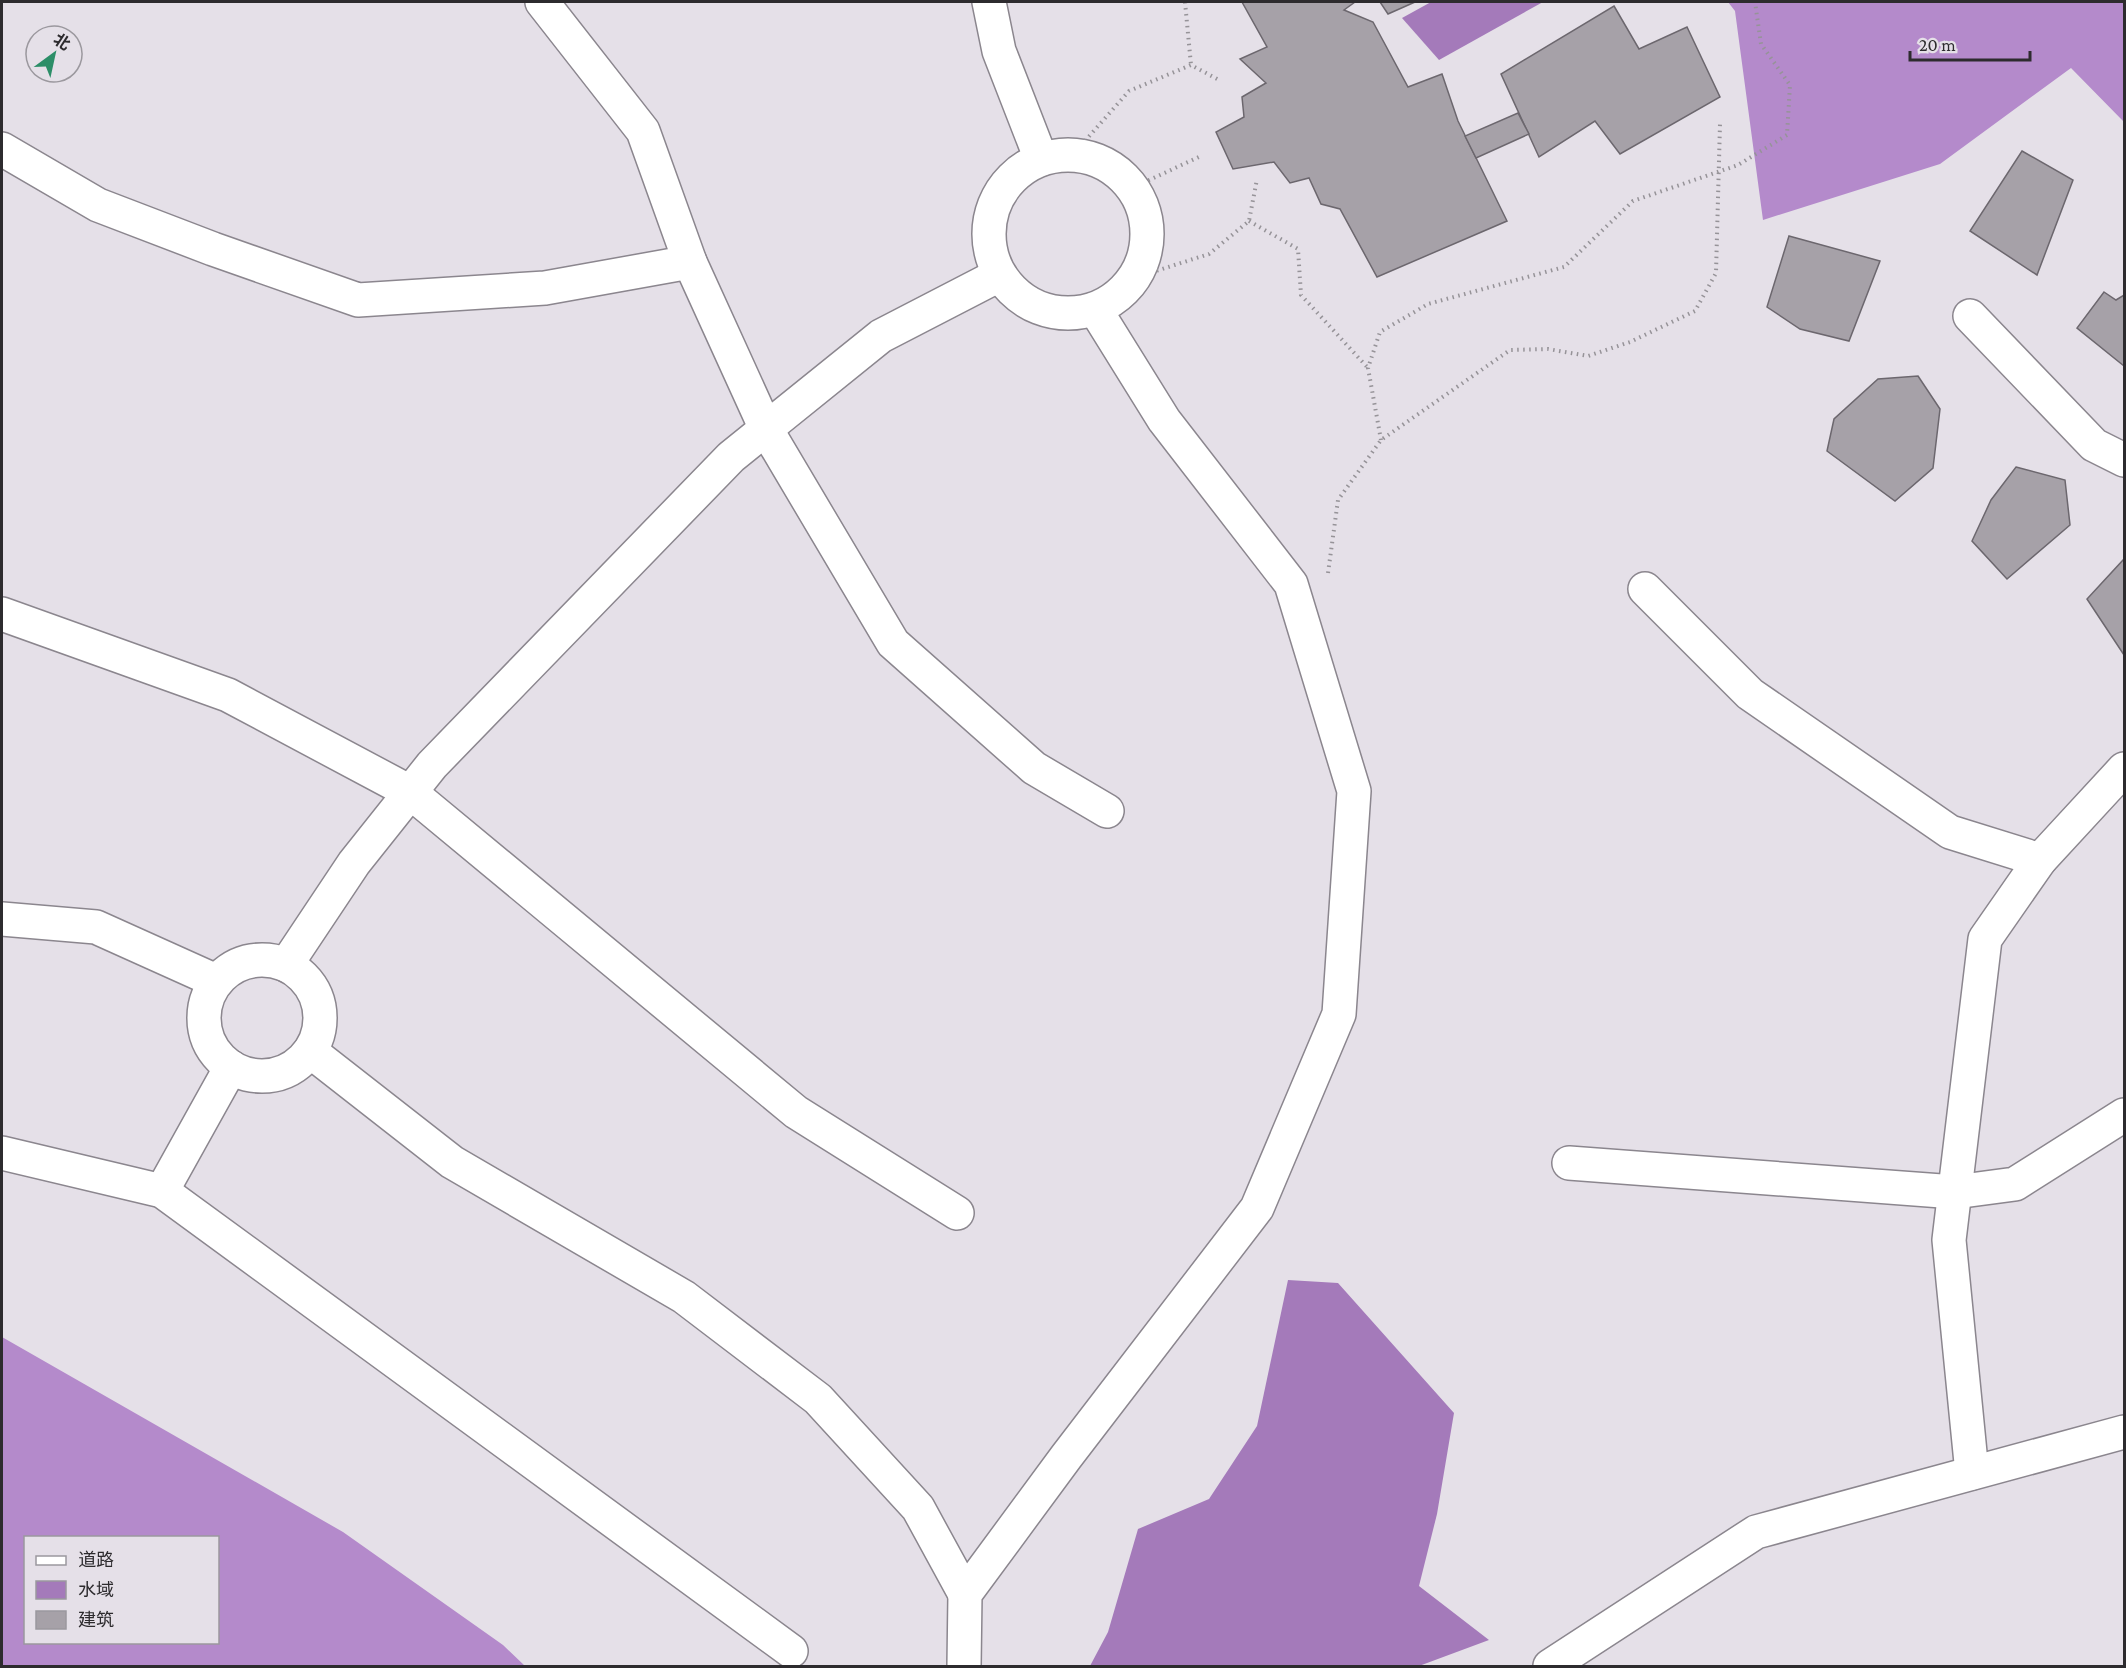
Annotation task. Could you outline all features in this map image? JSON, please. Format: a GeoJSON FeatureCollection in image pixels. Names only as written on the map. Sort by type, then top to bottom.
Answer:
{"type":"FeatureCollection","features":[{"type":"Feature","properties":{"kind":"street"},"geometry":{"type":"LineString","coordinates":[[542,2],[643,131],[690,262],[766,429],[893,643],[1034,768],[1107,811]]}},
{"type":"Feature","properties":{"kind":"street"},"geometry":{"type":"LineString","coordinates":[[989,2],[999,51],[1057,157]]}},
{"type":"Feature","properties":{"kind":"street"},"geometry":{"type":"LineString","coordinates":[[2,149],[98,205],[213,249],[358,300],[545,288],[690,262]]}},
{"type":"Feature","properties":{"kind":"street"},"geometry":{"type":"LineString","coordinates":[[1057,157],[1100,161],[1123,177],[1132,188],[1145,213],[1145,252],[1134,278],[1119,295],[1095,309],[1069,314],[1041,309],[1017,296],[999,275],[988,238],[991,210],[1004,186],[1017,172],[1057,157]]}},
{"type":"Feature","properties":{"kind":"street"},"geometry":{"type":"LineString","coordinates":[[286,964],[354,863],[432,765],[723,466],[881,336],[999,275]]}},
{"type":"Feature","properties":{"kind":"street"},"geometry":{"type":"LineString","coordinates":[[966,1594],[1066,1456],[1257,1208],[1339,1014],[1354,791],[1291,584],[1164,420],[1095,309]]}},
{"type":"Feature","properties":{"kind":"street"},"geometry":{"type":"LineString","coordinates":[[1970,316],[2094,445],[2124,460]]}},
{"type":"Feature","properties":{"kind":"street"},"geometry":{"type":"LineString","coordinates":[[1645,589],[1750,694],[1950,832],[2040,860]]}},
{"type":"Feature","properties":{"kind":"street"},"geometry":{"type":"LineString","coordinates":[[2,614],[228,695],[410,792],[796,1112],[957,1213]]}},
{"type":"Feature","properties":{"kind":"street"},"geometry":{"type":"LineString","coordinates":[[1972,1473],[1949,1240],[1984,939],[2040,860],[2124,769]]}},
{"type":"Feature","properties":{"kind":"street"},"geometry":{"type":"LineString","coordinates":[[2,919],[96,927],[216,981]]}},
{"type":"Feature","properties":{"kind":"street"},"geometry":{"type":"LineString","coordinates":[[263,960],[286,964],[303,976],[315,993],[320,1008],[320,1028],[310,1051],[296,1066],[278,1074],[258,1076],[231,1067],[216,1054],[204,1024],[207,999],[216,981],[243,963],[263,960]]}},
{"type":"Feature","properties":{"kind":"street"},"geometry":{"type":"LineString","coordinates":[[310,1051],[452,1162],[684,1297],[818,1399],[918,1508],[966,1594],[964,1666]]}},
{"type":"Feature","properties":{"kind":"street"},"geometry":{"type":"LineString","coordinates":[[162,1191],[231,1067]]}},
{"type":"Feature","properties":{"kind":"street"},"geometry":{"type":"LineString","coordinates":[[1569,1163],[1955,1192],[2015,1184],[2124,1115]]}},
{"type":"Feature","properties":{"kind":"street"},"geometry":{"type":"LineString","coordinates":[[2,1152],[162,1191],[791,1652]]}},
{"type":"Feature","properties":{"kind":"street"},"geometry":{"type":"LineString","coordinates":[[1550,1666],[1756,1532],[2124,1432]]}},
{"type":"Feature","properties":{"kind":"path"},"geometry":{"type":"LineString","coordinates":[[1185,2],[1191,65]]}},
{"type":"Feature","properties":{"kind":"path"},"geometry":{"type":"LineString","coordinates":[[1381,440],[1368,368],[1380,332],[1428,304],[1564,267],[1633,201],[1738,165],[1787,135],[1790,85],[1761,44],[1755,2]]}},
{"type":"Feature","properties":{"kind":"path"},"geometry":{"type":"LineString","coordinates":[[1057,157],[1129,91],[1191,65]]}},
{"type":"Feature","properties":{"kind":"path"},"geometry":{"type":"LineString","coordinates":[[1191,65],[1221,81]]}},
{"type":"Feature","properties":{"kind":"path"},"geometry":{"type":"LineString","coordinates":[[1300,612],[1326,582],[1338,500],[1381,440],[1510,350],[1548,349],[1588,356],[1630,342],[1695,311],[1716,273],[1720,124]]}},
{"type":"Feature","properties":{"kind":"path"},"geometry":{"type":"LineString","coordinates":[[1132,188],[1201,156]]}},
{"type":"Feature","properties":{"kind":"path"},"geometry":{"type":"LineString","coordinates":[[1134,278],[1209,254],[1249,221],[1257,178]]}},
{"type":"Feature","properties":{"kind":"path"},"geometry":{"type":"LineString","coordinates":[[1249,221],[1298,249],[1301,295],[1368,368]]}},
{"type":"Feature","properties":{"kind":"shaded area"},"geometry":{"type":"Polygon","coordinates":[[[1728,2],[2124,2],[2124,122],[2071,68],[1940,164],[1763,220],[1735,11],[1728,2]]]}},
{"type":"Feature","properties":{"kind":"shaded area"},"geometry":{"type":"Polygon","coordinates":[[[2,1337],[343,1532],[503,1645],[525,1666],[2,1666],[2,1337]]]}},
{"type":"Feature","properties":{"kind":"water"},"geometry":{"type":"Polygon","coordinates":[[[1431,2],[1543,2],[1439,60],[1402,18],[1431,2]]]}},
{"type":"Feature","properties":{"kind":"water"},"geometry":{"type":"Polygon","coordinates":[[[1288,1280],[1338,1283],[1454,1413],[1437,1514],[1419,1586],[1489,1640],[1419,1666],[1090,1666],[1108,1632],[1138,1529],[1209,1499],[1257,1426],[1288,1280]]]}},
{"type":"Feature","properties":{"kind":"building"},"geometry":{"type":"Polygon","coordinates":[[[1242,2],[1355,2],[1344,10],[1373,22],[1408,87],[1442,74],[1458,121],[1507,221],[1377,277],[1340,209],[1321,204],[1309,178],[1290,183],[1274,162],[1233,169],[1216,132],[1244,117],[1242,97],[1266,83],[1240,59],[1267,47],[1242,2]]]}},
{"type":"Feature","properties":{"kind":"building"},"geometry":{"type":"Polygon","coordinates":[[[1380,2],[1415,2],[1388,14],[1380,2]]]}},
{"type":"Feature","properties":{"kind":"building"},"geometry":{"type":"Polygon","coordinates":[[[1614,6],[1639,49],[1687,27],[1720,97],[1620,154],[1595,121],[1539,157],[1501,74],[1614,6]]]}},
{"type":"Feature","properties":{"kind":"building"},"geometry":{"type":"Polygon","coordinates":[[[1518,113],[1529,134],[1476,158],[1465,136],[1518,113]]]}},
{"type":"Feature","properties":{"kind":"building"},"geometry":{"type":"Polygon","coordinates":[[[2022,151],[2073,180],[2037,275],[1970,231],[2022,151]]]}},
{"type":"Feature","properties":{"kind":"building"},"geometry":{"type":"Polygon","coordinates":[[[1789,236],[1880,261],[1849,341],[1800,329],[1767,307],[1789,236]]]}},
{"type":"Feature","properties":{"kind":"building"},"geometry":{"type":"Polygon","coordinates":[[[2104,292],[2116,300],[2124,295],[2124,366],[2077,328],[2104,292]]]}},
{"type":"Feature","properties":{"kind":"building"},"geometry":{"type":"Polygon","coordinates":[[[1918,376],[1940,409],[1933,468],[1895,501],[1827,451],[1834,419],[1878,379],[1918,376]]]}},
{"type":"Feature","properties":{"kind":"building"},"geometry":{"type":"Polygon","coordinates":[[[2016,467],[2065,480],[2070,525],[2007,579],[1972,541],[1991,500],[2016,467]]]}},
{"type":"Feature","properties":{"kind":"building"},"geometry":{"type":"Polygon","coordinates":[[[2124,559],[2124,655],[2087,599],[2124,559]]]}}]}
